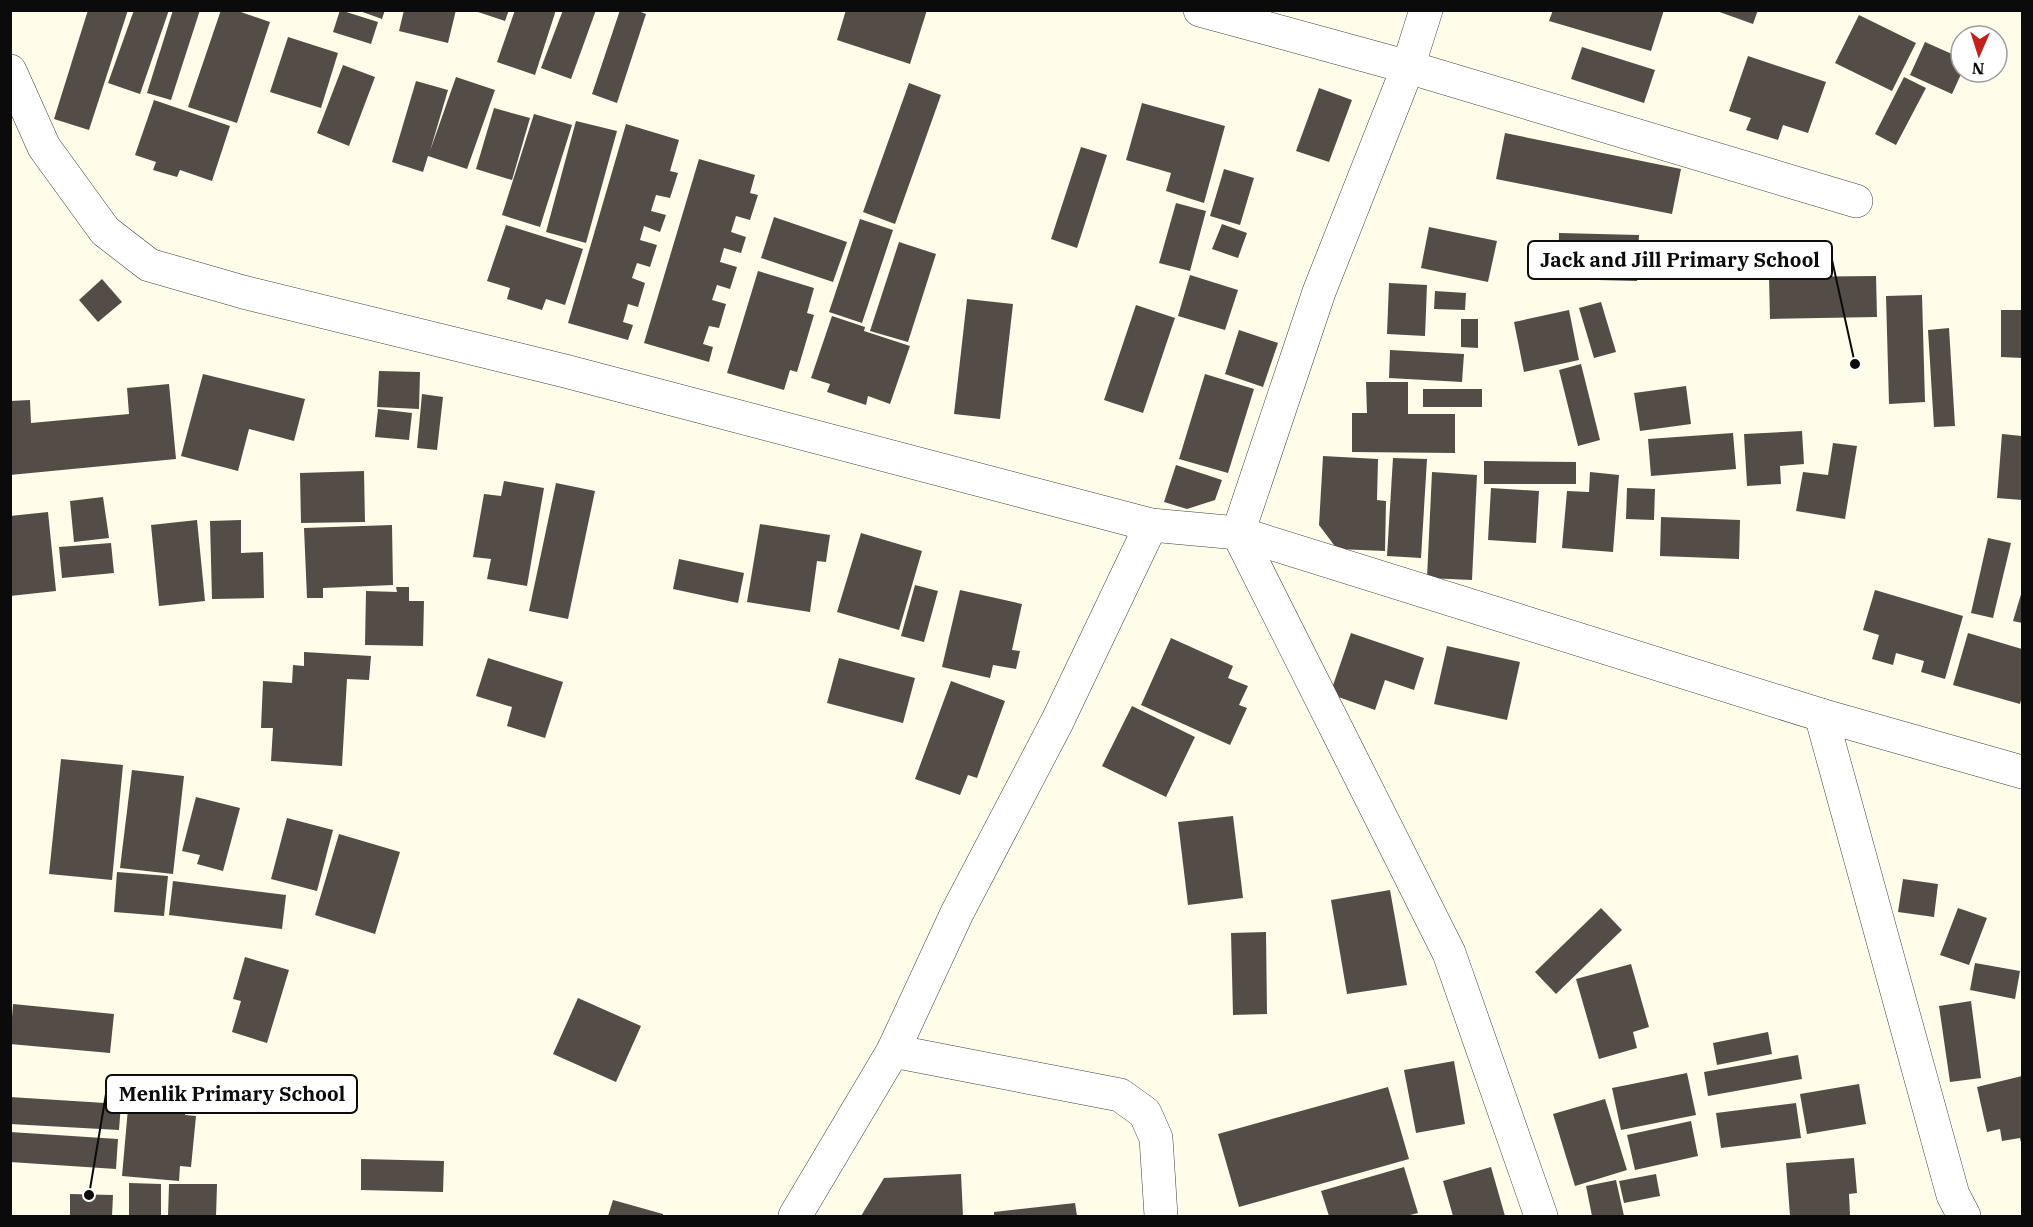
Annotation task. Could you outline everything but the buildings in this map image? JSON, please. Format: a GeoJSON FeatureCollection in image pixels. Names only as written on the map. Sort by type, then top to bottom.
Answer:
{"type":"FeatureCollection","features":[{"type":"Feature","properties":{"kind":"street"},"geometry":{"type":"LineString","coordinates":[[1200,10],[1408,67],[1856,201]]}},
{"type":"Feature","properties":{"kind":"street"},"geometry":{"type":"LineString","coordinates":[[1426,10],[1408,67],[1319,292],[1238,532],[1449,952],[1541,1216]]}},
{"type":"Feature","properties":{"kind":"street"},"geometry":{"type":"LineString","coordinates":[[10,71],[44,147],[105,231],[149,265],[243,292],[588,377],[1151,525],[1238,532],[1821,715],[2022,772]]}},
{"type":"Feature","properties":{"kind":"street"},"geometry":{"type":"LineString","coordinates":[[795,1216],[893,1051],[957,913],[1057,722],[1151,525]]}},
{"type":"Feature","properties":{"kind":"street"},"geometry":{"type":"LineString","coordinates":[[1821,715],[1953,1195],[1964,1216]]}},
{"type":"Feature","properties":{"kind":"street"},"geometry":{"type":"LineString","coordinates":[[893,1051],[1120,1095],[1145,1113],[1156,1138],[1161,1216]]}},
{"type":"Feature","properties":{"kind":"place","name":"Jack and Jill Primary School"},"geometry":{"type":"Point","coordinates":[1855,364]}},
{"type":"Feature","properties":{"kind":"place","name":"Menlik Primary School"},"geometry":{"type":"Point","coordinates":[89,1195]}}]}
